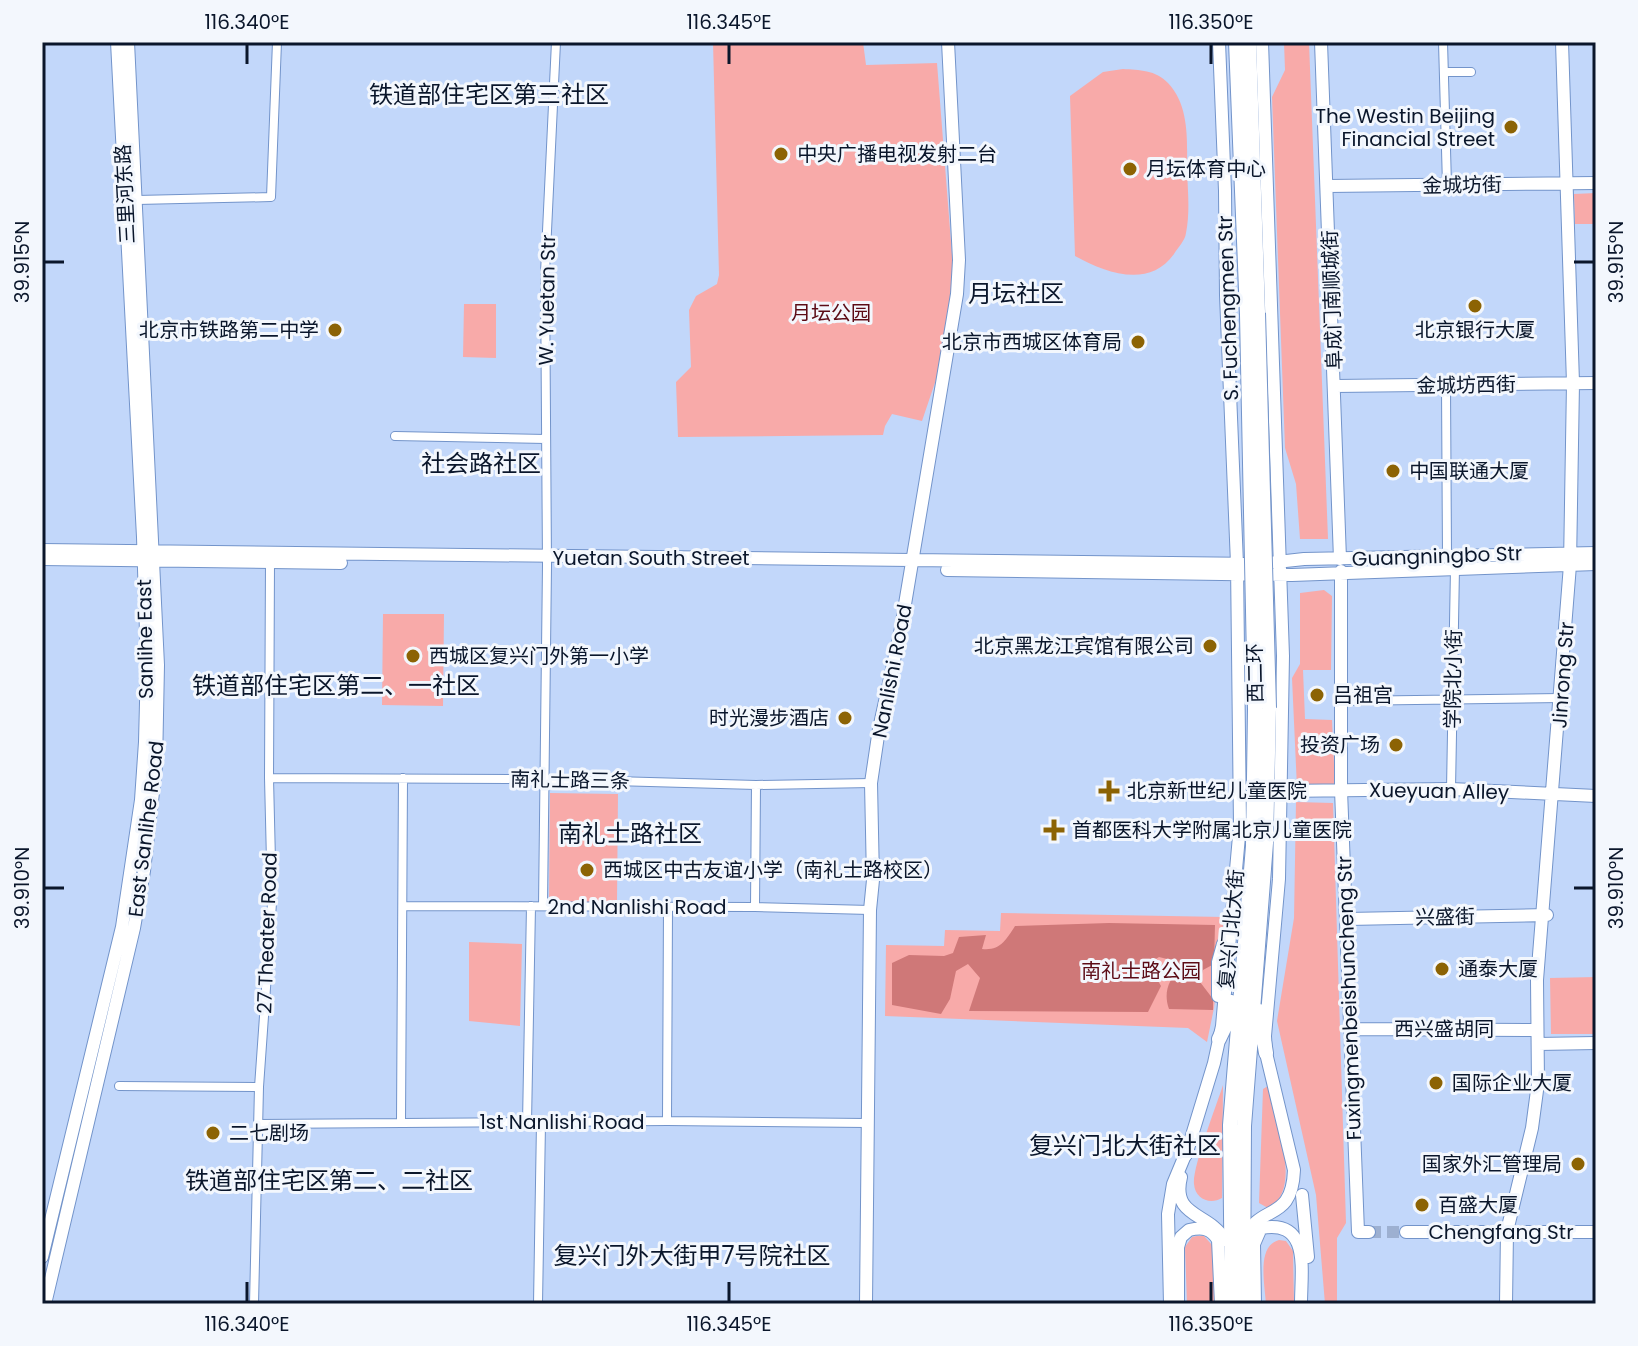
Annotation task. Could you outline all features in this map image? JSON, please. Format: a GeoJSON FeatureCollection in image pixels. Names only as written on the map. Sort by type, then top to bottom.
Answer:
{"type":"FeatureCollection","features":[{"type":"Feature","properties":{"kind":"highway","name":"西二环"},"geometry":{"type":"LineString","coordinates":[[1236,42],[1266,843],[1230,1125],[1243,1304]]}},
{"type":"Feature","properties":{"kind":"highway","name":"西二环"},"geometry":{"type":"LineString","coordinates":[[1249,42],[1262,708]]}},
{"type":"Feature","properties":{"kind":"highway"},"geometry":{"type":"LineString","coordinates":[[1219,1039],[1228,1020],[1232,992],[1248,980],[1266,1053]]}},
{"type":"Feature","properties":{"kind":"highway","name":"西二环"},"geometry":{"type":"LineString","coordinates":[[1232,1304],[1237,1254]]}},
{"type":"Feature","properties":{"kind":"main road","name":"Sanlihe East"},"geometry":{"type":"LineString","coordinates":[[42,1257],[122,927],[132,871],[145,742],[149,556],[117,42]]}},
{"type":"Feature","properties":{"kind":"main road","name":"三里河东路"},"geometry":{"type":"LineString","coordinates":[[128,42],[137,200],[149,556]]}},
{"type":"Feature","properties":{"kind":"main road","name":"Nanlishi Road"},"geometry":{"type":"LineString","coordinates":[[866,1304],[870,910],[873,880],[871,783],[912,565],[957,294],[959,260],[948,42]]}},
{"type":"Feature","properties":{"kind":"main road","name":"S. Fuchengmen Str"},"geometry":{"type":"LineString","coordinates":[[1219,42],[1237,569]]}},
{"type":"Feature","properties":{"kind":"main road"},"geometry":{"type":"LineString","coordinates":[[1262,42],[1283,656],[1279,969],[1266,1019],[1266,1053],[1302,1195],[1308,1258],[1308,1304]]}},
{"type":"Feature","properties":{"kind":"main road","name":"阜成门南顺城街"},"geometry":{"type":"LineString","coordinates":[[1321,42],[1341,565]]}},
{"type":"Feature","properties":{"kind":"main road","name":"Jinrong Str"},"geometry":{"type":"LineString","coordinates":[[1509,1304],[1510,1231],[1535,1110],[1540,1039],[1537,980],[1556,795],[1573,558],[1576,383],[1562,42]]}},
{"type":"Feature","properties":{"kind":"main road","name":"金城坊街"},"geometry":{"type":"LineString","coordinates":[[1327,186],[1596,183]]}},
{"type":"Feature","properties":{"kind":"main road","name":"金城坊西街"},"geometry":{"type":"LineString","coordinates":[[1335,386],[1596,383]]}},
{"type":"Feature","properties":{"kind":"main road"},"geometry":{"type":"LineString","coordinates":[[1256,499],[1259,569]]}},
{"type":"Feature","properties":{"kind":"main road"},"geometry":{"type":"LineString","coordinates":[[1236,500],[1277,499]]}},
{"type":"Feature","properties":{"kind":"main road","name":"Yuetan South Street"},"geometry":{"type":"LineString","coordinates":[[42,550],[270,562],[547,561]]}},
{"type":"Feature","properties":{"kind":"main road","name":"Guangningbo Str"},"geometry":{"type":"LineString","coordinates":[[1341,565],[1455,568],[1573,558],[1596,553]]}},
{"type":"Feature","properties":{"kind":"main road","name":"Yuetan South Street"},"geometry":{"type":"LineString","coordinates":[[42,559],[149,556],[1259,569]]}},
{"type":"Feature","properties":{"kind":"main road","name":"East Sanlihe Road"},"geometry":{"type":"LineString","coordinates":[[45,1304],[134,928],[144,871],[157,738],[149,556]]}},
{"type":"Feature","properties":{"kind":"main road","name":"Guangningbo Str"},"geometry":{"type":"LineString","coordinates":[[1259,569],[1447,556],[1573,558],[1596,564]]}},
{"type":"Feature","properties":{"kind":"main road"},"geometry":{"type":"LineString","coordinates":[[1556,795],[1573,558]]}},
{"type":"Feature","properties":{"kind":"main road","name":"Fuxingmenbeishuncheng Str"},"geometry":{"type":"LineString","coordinates":[[1341,565],[1341,790],[1350,1029],[1364,1232]]}},
{"type":"Feature","properties":{"kind":"main road","name":"复兴门北大街"},"geometry":{"type":"LineString","coordinates":[[1219,1039],[1218,962],[1226,915],[1232,902],[1240,825],[1237,569]]}},
{"type":"Feature","properties":{"kind":"main road","name":"Xueyuan Alley"},"geometry":{"type":"LineString","coordinates":[[1281,791],[1451,789],[1596,796]]}},
{"type":"Feature","properties":{"kind":"main road","name":"兴盛街"},"geometry":{"type":"LineString","coordinates":[[1348,919],[1544,915]]}},
{"type":"Feature","properties":{"kind":"main road","name":"西兴盛胡同"},"geometry":{"type":"LineString","coordinates":[[1350,1029],[1596,1043]]}},
{"type":"Feature","properties":{"kind":"main road"},"geometry":{"type":"LineString","coordinates":[[1219,1039],[1178,1189],[1180,1199],[1188,1210],[1220,1232],[1237,1254],[1251,1225],[1287,1203],[1291,1196],[1294,1170]]}},
{"type":"Feature","properties":{"kind":"main road"},"geometry":{"type":"LineString","coordinates":[[1170,1304],[1168,1214],[1173,1184],[1188,1148]]}},
{"type":"Feature","properties":{"kind":"main road"},"geometry":{"type":"LineString","coordinates":[[1255,1304],[1254,1244],[1273,1213]]}},
{"type":"Feature","properties":{"kind":"main road"},"geometry":{"type":"LineString","coordinates":[[1207,1222],[1216,1237],[1221,1304]]}},
{"type":"Feature","properties":{"kind":"main road"},"geometry":{"type":"LineString","coordinates":[[1261,1228],[1283,1226],[1297,1240],[1302,1258],[1301,1304]]}},
{"type":"Feature","properties":{"kind":"main road"},"geometry":{"type":"LineString","coordinates":[[1178,1304],[1178,1247],[1181,1237],[1189,1230],[1204,1228],[1216,1237]]}},
{"type":"Feature","properties":{"kind":"main road","name":"Chengfang Str"},"geometry":{"type":"LineString","coordinates":[[1406,1232],[1596,1232]]}},
{"type":"Feature","properties":{"kind":"street"},"geometry":{"type":"LineString","coordinates":[[137,200],[271,197],[277,42]]}},
{"type":"Feature","properties":{"kind":"street","name":"W. Yuetan Str"},"geometry":{"type":"LineString","coordinates":[[543,906],[547,561],[545,273],[556,42]]}},
{"type":"Feature","properties":{"kind":"street"},"geometry":{"type":"LineString","coordinates":[[1443,42],[1447,185]]}},
{"type":"Feature","properties":{"kind":"street"},"geometry":{"type":"LineString","coordinates":[[1444,72],[1471,72]]}},
{"type":"Feature","properties":{"kind":"street"},"geometry":{"type":"LineString","coordinates":[[1446,386],[1447,556]]}},
{"type":"Feature","properties":{"kind":"street"},"geometry":{"type":"LineString","coordinates":[[395,436],[546,439]]}},
{"type":"Feature","properties":{"kind":"street","name":"27 Theater Road"},"geometry":{"type":"LineString","coordinates":[[254,1304],[259,1087],[272,903],[270,562]]}},
{"type":"Feature","properties":{"kind":"street","name":"学院北小街"},"geometry":{"type":"LineString","coordinates":[[1451,789],[1455,568]]}},
{"type":"Feature","properties":{"kind":"street"},"geometry":{"type":"LineString","coordinates":[[1342,701],[1561,698]]}},
{"type":"Feature","properties":{"kind":"street","name":"南礼士路三条"},"geometry":{"type":"LineString","coordinates":[[269,778],[543,779],[756,785],[871,783]]}},
{"type":"Feature","properties":{"kind":"street"},"geometry":{"type":"LineString","coordinates":[[401,1122],[403,778]]}},
{"type":"Feature","properties":{"kind":"street"},"geometry":{"type":"LineString","coordinates":[[755,907],[756,785]]}},
{"type":"Feature","properties":{"kind":"street","name":"2nd Nanlishi Road"},"geometry":{"type":"LineString","coordinates":[[403,906],[870,910]]}},
{"type":"Feature","properties":{"kind":"street"},"geometry":{"type":"LineString","coordinates":[[527,1123],[531,906]]}},
{"type":"Feature","properties":{"kind":"street"},"geometry":{"type":"LineString","coordinates":[[667,1121],[668,907]]}},
{"type":"Feature","properties":{"kind":"street"},"geometry":{"type":"LineString","coordinates":[[119,1086],[259,1087]]}},
{"type":"Feature","properties":{"kind":"street"},"geometry":{"type":"LineString","coordinates":[[538,1304],[541,1123]]}},
{"type":"Feature","properties":{"kind":"street","name":"1st Nanlishi Road"},"geometry":{"type":"LineString","coordinates":[[258,1124],[867,1123]]}},
{"type":"Feature","properties":{"kind":"green space","name":"月坛公园"},"geometry":{"type":"Polygon","coordinates":[[[713,42],[863,42],[866,65],[937,63],[953,268],[945,353],[922,421],[892,414],[883,435],[678,437],[676,382],[691,367],[689,310],[696,296],[717,284],[719,275],[713,42]]]}},
{"type":"Feature","properties":{"kind":"green space"},"geometry":{"type":"Polygon","coordinates":[[[1284,42],[1309,42],[1328,539],[1300,539],[1296,484],[1285,448],[1272,97],[1285,70],[1284,42]]]}},
{"type":"Feature","properties":{"kind":"green space","name":"月坛体育中心"},"geometry":{"type":"Polygon","coordinates":[[[1123,69],[1153,73],[1168,83],[1184,113],[1187,136],[1188,210],[1185,236],[1164,265],[1140,274],[1113,272],[1075,256],[1070,96],[1103,72],[1123,69]]]}},
{"type":"Feature","properties":{"kind":"green space"},"geometry":{"type":"Polygon","coordinates":[[[1596,193],[1596,224],[1575,224],[1574,194],[1596,193]]]}},
{"type":"Feature","properties":{"kind":"green space"},"geometry":{"type":"Polygon","coordinates":[[[464,304],[496,304],[496,358],[463,357],[464,304]]]}},
{"type":"Feature","properties":{"kind":"green space"},"geometry":{"type":"Polygon","coordinates":[[[1324,590],[1332,596],[1331,670],[1303,670],[1305,719],[1332,720],[1335,786],[1297,788],[1292,678],[1300,664],[1300,593],[1324,590]]]}},
{"type":"Feature","properties":{"kind":"green space"},"geometry":{"type":"Polygon","coordinates":[[[383,614],[444,614],[443,706],[382,705],[383,614]]]}},
{"type":"Feature","properties":{"kind":"green space"},"geometry":{"type":"Polygon","coordinates":[[[550,793],[618,794],[617,902],[549,902],[550,793]]]}},
{"type":"Feature","properties":{"kind":"green space"},"geometry":{"type":"Polygon","coordinates":[[[1296,802],[1333,803],[1346,1223],[1337,1238],[1337,1304],[1325,1304],[1316,1195],[1277,1021],[1294,918],[1296,802]]]}},
{"type":"Feature","properties":{"kind":"green space","name":"南礼士路公园"},"geometry":{"type":"Polygon","coordinates":[[[1001,913],[1224,917],[1207,1042],[1188,1028],[885,1016],[886,945],[944,946],[945,930],[1000,931],[1001,913]]]}},
{"type":"Feature","properties":{"kind":"green space","name":"南礼士路公园"},"geometry":{"type":"Polygon","coordinates":[[[1109,923],[1215,925],[1214,964],[1203,970],[1200,982],[1213,999],[1213,1010],[1169,1009],[1168,987],[1180,968],[1175,961],[1159,957],[1148,964],[1161,986],[1148,1012],[969,1011],[980,978],[968,964],[956,971],[950,999],[941,1014],[892,1005],[892,963],[909,955],[944,956],[953,953],[959,937],[986,935],[982,949],[993,948],[1005,940],[1015,926],[1109,923]]]}},
{"type":"Feature","properties":{"kind":"green space"},"geometry":{"type":"Polygon","coordinates":[[[469,942],[522,944],[520,1026],[469,1021],[469,942]]]}},
{"type":"Feature","properties":{"kind":"green space"},"geometry":{"type":"Polygon","coordinates":[[[1596,977],[1596,1034],[1551,1034],[1550,978],[1596,977]]]}},
{"type":"Feature","properties":{"kind":"green space"},"geometry":{"type":"Polygon","coordinates":[[[1223,1085],[1222,1198],[1208,1201],[1197,1194],[1194,1176],[1223,1085]]]}},
{"type":"Feature","properties":{"kind":"green space"},"geometry":{"type":"Polygon","coordinates":[[[1268,1086],[1281,1134],[1286,1170],[1279,1199],[1268,1208],[1259,1203],[1263,1089],[1268,1086]]]}},
{"type":"Feature","properties":{"kind":"green space"},"geometry":{"type":"Polygon","coordinates":[[[1204,1236],[1212,1245],[1215,1304],[1187,1304],[1185,1247],[1192,1237],[1204,1236]]]}},
{"type":"Feature","properties":{"kind":"green space"},"geometry":{"type":"Polygon","coordinates":[[[1279,1240],[1286,1241],[1293,1251],[1294,1304],[1266,1304],[1265,1258],[1267,1250],[1279,1240]]]}},
{"type":"Feature","properties":{"kind":"tunnel"},"geometry":{"type":"LineString","coordinates":[[1369,1232],[1406,1232]]}},
{"type":"Feature","properties":{"kind":"place","name":"The Westin Beijing Financial Street"},"geometry":{"type":"Point","coordinates":[1511,127]}},
{"type":"Feature","properties":{"kind":"place","name":"中央广播电视发射二台"},"geometry":{"type":"Point","coordinates":[781,154]}},
{"type":"Feature","properties":{"kind":"place","name":"月坛体育中心"},"geometry":{"type":"Point","coordinates":[1130,169]}},
{"type":"Feature","properties":{"kind":"place","name":"北京银行大厦"},"geometry":{"type":"Point","coordinates":[1475,306]}},
{"type":"Feature","properties":{"kind":"place","name":"北京市铁路第二中学"},"geometry":{"type":"Point","coordinates":[335,330]}},
{"type":"Feature","properties":{"kind":"place","name":"北京市西城区体育局"},"geometry":{"type":"Point","coordinates":[1138,342]}},
{"type":"Feature","properties":{"kind":"place","name":"中国联通大厦"},"geometry":{"type":"Point","coordinates":[1393,471]}},
{"type":"Feature","properties":{"kind":"place","name":"北京黑龙江宾馆有限公司"},"geometry":{"type":"Point","coordinates":[1210,646]}},
{"type":"Feature","properties":{"kind":"place","name":"西城区复兴门外第一小学"},"geometry":{"type":"Point","coordinates":[413,656]}},
{"type":"Feature","properties":{"kind":"place","name":"吕祖宫"},"geometry":{"type":"Point","coordinates":[1317,695]}},
{"type":"Feature","properties":{"kind":"place","name":"时光漫步酒店"},"geometry":{"type":"Point","coordinates":[845,718]}},
{"type":"Feature","properties":{"kind":"place","name":"投资广场"},"geometry":{"type":"Point","coordinates":[1396,745]}},
{"type":"Feature","properties":{"kind":"place","name":"北京新世纪儿童医院"},"geometry":{"type":"Point","coordinates":[1109,791]}},
{"type":"Feature","properties":{"kind":"place","name":"首都医科大学附属北京儿童医院"},"geometry":{"type":"Point","coordinates":[1054,830]}},
{"type":"Feature","properties":{"kind":"place","name":"西城区中古友谊小学（南礼士路校区）"},"geometry":{"type":"Point","coordinates":[587,870]}},
{"type":"Feature","properties":{"kind":"place","name":"通泰大厦"},"geometry":{"type":"Point","coordinates":[1442,969]}},
{"type":"Feature","properties":{"kind":"place","name":"国际企业大厦"},"geometry":{"type":"Point","coordinates":[1436,1083]}},
{"type":"Feature","properties":{"kind":"place","name":"二七剧场"},"geometry":{"type":"Point","coordinates":[213,1133]}},
{"type":"Feature","properties":{"kind":"place","name":"国家外汇管理局"},"geometry":{"type":"Point","coordinates":[1578,1164]}},
{"type":"Feature","properties":{"kind":"place","name":"百盛大厦"},"geometry":{"type":"Point","coordinates":[1422,1205]}},
{"type":"Feature","properties":{"kind":"district","name":"铁道部住宅区第三社区"},"geometry":{"type":"Point","coordinates":[489,95]}},
{"type":"Feature","properties":{"kind":"district","name":"月坛社区"},"geometry":{"type":"Point","coordinates":[1016,294]}},
{"type":"Feature","properties":{"kind":"district","name":"社会路社区"},"geometry":{"type":"Point","coordinates":[481,464]}},
{"type":"Feature","properties":{"kind":"district","name":"铁道部住宅区第二、一社区"},"geometry":{"type":"Point","coordinates":[336,686]}},
{"type":"Feature","properties":{"kind":"district","name":"南礼士路社区"},"geometry":{"type":"Point","coordinates":[630,834]}},
{"type":"Feature","properties":{"kind":"district","name":"复兴门北大街社区"},"geometry":{"type":"Point","coordinates":[1125,1146]}},
{"type":"Feature","properties":{"kind":"district","name":"铁道部住宅区第二、二社区"},"geometry":{"type":"Point","coordinates":[329,1181]}},
{"type":"Feature","properties":{"kind":"district","name":"复兴门外大街甲7号院社区"},"geometry":{"type":"Point","coordinates":[692,1256]}}]}
